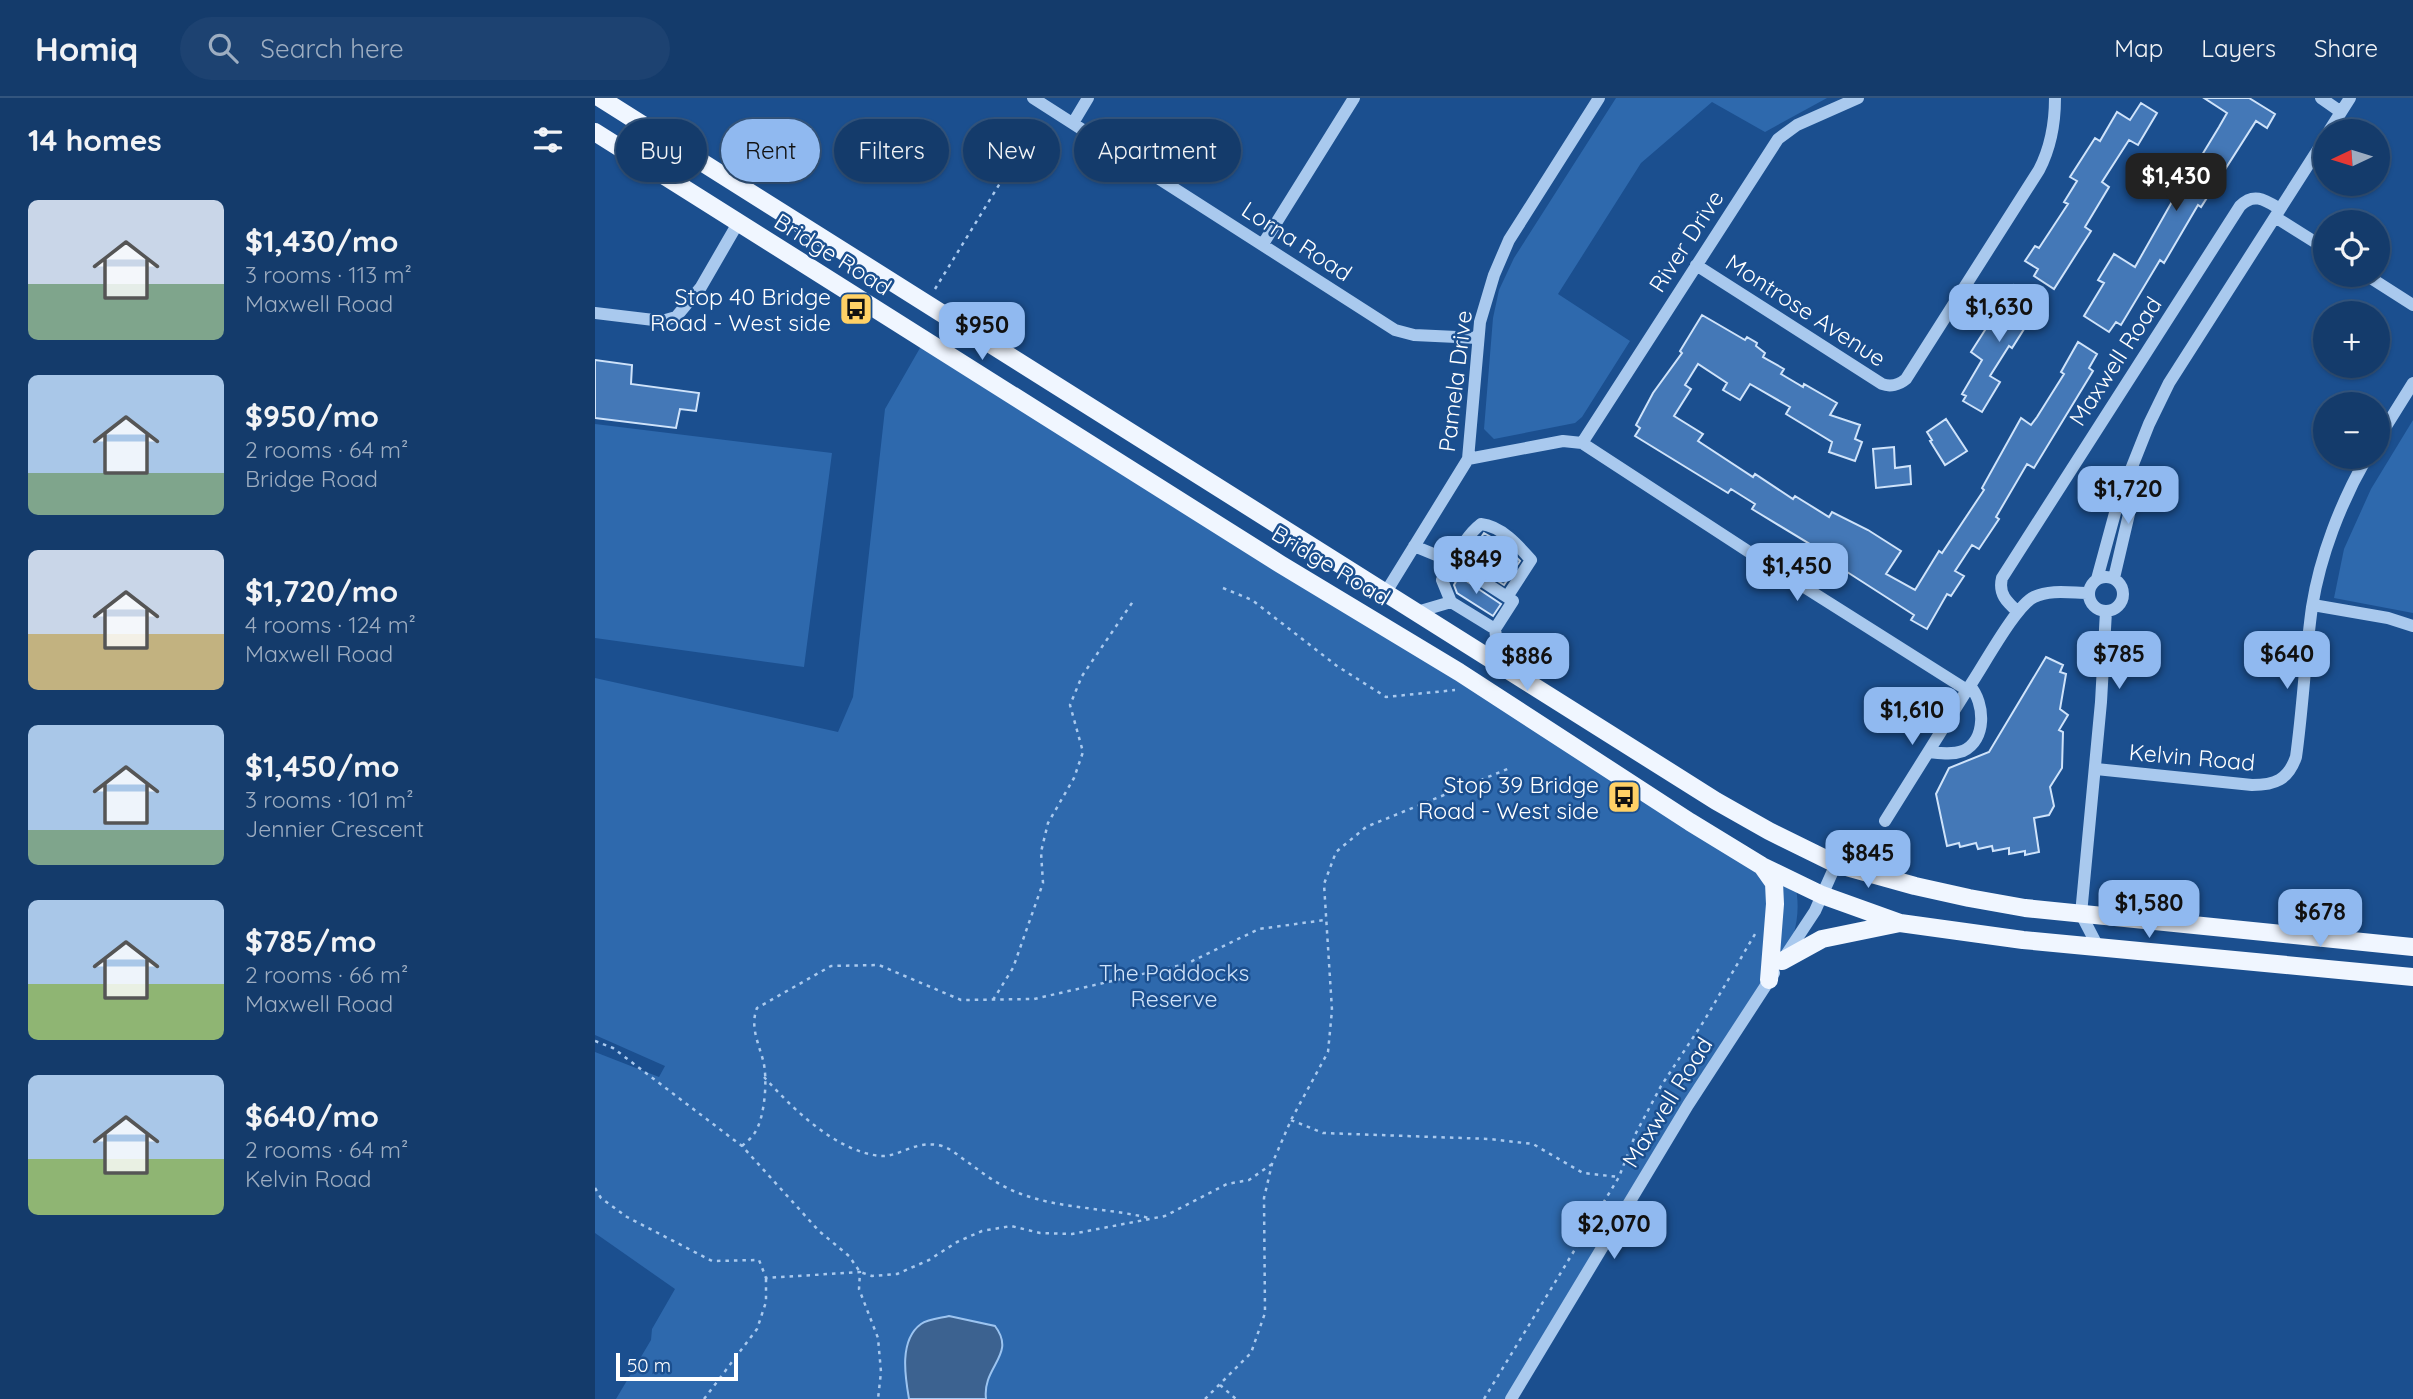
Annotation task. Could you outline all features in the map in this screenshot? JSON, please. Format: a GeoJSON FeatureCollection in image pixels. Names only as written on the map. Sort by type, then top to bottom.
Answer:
{"type":"FeatureCollection","features":[{"type":"Feature","properties":{"kind":"main road","name":"Bridge Road"},"geometry":{"type":"LineString","coordinates":[[600,98],[1716,801],[1836,864],[1915,886],[2025,908],[2413,947]]}},
{"type":"Feature","properties":{"kind":"main road","name":"Bridge Road"},"geometry":{"type":"LineString","coordinates":[[595,132],[1268,557],[1371,617],[1762,866],[1822,895],[1901,923],[2023,940],[2413,977]]}},
{"type":"Feature","properties":{"kind":"main road"},"geometry":{"type":"LineString","coordinates":[[739,223],[755,196]]}},
{"type":"Feature","properties":{"kind":"main road"},"geometry":{"type":"LineString","coordinates":[[1371,617],[1386,592]]}},
{"type":"Feature","properties":{"kind":"main road"},"geometry":{"type":"LineString","coordinates":[[1762,866],[1774,883],[1769,980]]}},
{"type":"Feature","properties":{"kind":"main road"},"geometry":{"type":"LineString","coordinates":[[1783,961],[1822,939],[1901,923]]}},
{"type":"Feature","properties":{"kind":"street","name":"Lorna Road"},"geometry":{"type":"LineString","coordinates":[[1033,98],[1395,330],[1415,335],[1478,338]]}},
{"type":"Feature","properties":{"kind":"street"},"geometry":{"type":"LineString","coordinates":[[1073,123],[1088,98]]}},
{"type":"Feature","properties":{"kind":"street"},"geometry":{"type":"LineString","coordinates":[[1263,244],[1354,98]]}},
{"type":"Feature","properties":{"kind":"street","name":"Pamela Drive"},"geometry":{"type":"LineString","coordinates":[[1386,592],[1468,459],[1478,338],[1494,275],[1509,240],[1599,98]]}},
{"type":"Feature","properties":{"kind":"street","name":"River Drive"},"geometry":{"type":"LineString","coordinates":[[1582,443],[1779,138],[1797,125],[1858,98]]}},
{"type":"Feature","properties":{"kind":"street","name":"Montrose Avenue"},"geometry":{"type":"LineString","coordinates":[[1696,265],[1882,384],[1890,386],[1900,383],[1906,379],[2039,170],[2054,126],[2055,98]]}},
{"type":"Feature","properties":{"kind":"street"},"geometry":{"type":"LineString","coordinates":[[2321,98],[2341,112]]}},
{"type":"Feature","properties":{"kind":"street"},"geometry":{"type":"LineString","coordinates":[[2337,119],[2350,98]]}},
{"type":"Feature","properties":{"kind":"street"},"geometry":{"type":"LineString","coordinates":[[2097,579],[2117,502],[2156,410],[2183,359],[2313,156]]}},
{"type":"Feature","properties":{"kind":"street","name":"Maxwell Road"},"geometry":{"type":"LineString","coordinates":[[2018,612],[2003,596],[2000,584],[2002,578],[2240,206],[2252,198],[2260,197],[2277,213]]}},
{"type":"Feature","properties":{"kind":"street"},"geometry":{"type":"LineString","coordinates":[[2277,213],[2313,239]]}},
{"type":"Feature","properties":{"kind":"street"},"geometry":{"type":"LineString","coordinates":[[595,313],[662,321],[676,317],[701,287],[739,223]]}},
{"type":"Feature","properties":{"kind":"street"},"geometry":{"type":"LineString","coordinates":[[2386,287],[2413,304]]}},
{"type":"Feature","properties":{"kind":"street"},"geometry":{"type":"LineString","coordinates":[[2390,420],[2413,383]]}},
{"type":"Feature","properties":{"kind":"street"},"geometry":{"type":"LineString","coordinates":[[1468,459],[1563,441],[1582,443],[1741,548],[1969,688],[1978,698],[1980,711],[1979,731],[1973,743],[1957,752],[1929,752]]}},
{"type":"Feature","properties":{"kind":"street"},"geometry":{"type":"LineString","coordinates":[[2114,578],[2133,492],[2134,464]]}},
{"type":"Feature","properties":{"kind":"street","name":"Kelvin Road"},"geometry":{"type":"LineString","coordinates":[[2096,769],[2252,785],[2271,784],[2282,780],[2290,772],[2296,757],[2312,605],[2329,541],[2361,469]]}},
{"type":"Feature","properties":{"kind":"street"},"geometry":{"type":"LineString","coordinates":[[1495,629],[1451,602],[1442,580],[1473,530],[1481,524],[1490,525],[1518,545],[1531,560],[1507,597]]}},
{"type":"Feature","properties":{"kind":"street"},"geometry":{"type":"LineString","coordinates":[[1415,546],[1453,562],[1513,601],[1495,629],[1500,665]]}},
{"type":"Feature","properties":{"kind":"street"},"geometry":{"type":"LineString","coordinates":[[2106,576],[2114,578],[2122,586],[2123,598],[2117,608],[2106,611],[2094,606],[2089,593],[2091,585],[2097,579],[2106,576]]}},
{"type":"Feature","properties":{"kind":"street"},"geometry":{"type":"LineString","coordinates":[[1885,821],[2018,612],[2030,599],[2040,595],[2089,593]]}},
{"type":"Feature","properties":{"kind":"street"},"geometry":{"type":"LineString","coordinates":[[1417,612],[1451,602]]}},
{"type":"Feature","properties":{"kind":"street"},"geometry":{"type":"LineString","coordinates":[[2312,605],[2388,618],[2413,626]]}},
{"type":"Feature","properties":{"kind":"street"},"geometry":{"type":"LineString","coordinates":[[2098,947],[2081,914],[2096,769],[2106,611]]}},
{"type":"Feature","properties":{"kind":"street","name":"Maxwell Road"},"geometry":{"type":"LineString","coordinates":[[1511,1399],[1688,1105],[1815,911],[1836,864]]}},
{"type":"Feature","properties":{"kind":"path"},"geometry":{"type":"LineString","coordinates":[[935,289],[1001,182]]}},
{"type":"Feature","properties":{"kind":"path"},"geometry":{"type":"LineString","coordinates":[[1223,588],[1252,600],[1337,666],[1386,697],[1455,690]]}},
{"type":"Feature","properties":{"kind":"path"},"geometry":{"type":"LineString","coordinates":[[993,1000],[1013,968],[1043,883],[1041,852],[1048,823],[1074,778],[1083,752],[1070,705],[1081,676],[1134,600]]}},
{"type":"Feature","properties":{"kind":"path"},"geometry":{"type":"LineString","coordinates":[[1205,1399],[1251,1353],[1265,1313],[1264,1198],[1272,1164],[1291,1120],[1328,1052],[1332,1010],[1324,884],[1336,852],[1366,827],[1510,768]]}},
{"type":"Feature","properties":{"kind":"path"},"geometry":{"type":"LineString","coordinates":[[742,1146],[755,1134],[764,1106],[764,1064],[754,1031],[753,1017],[757,1007],[831,966],[879,965],[961,1000],[1034,999],[1186,964],[1259,929],[1326,920]]}},
{"type":"Feature","properties":{"kind":"path"},"geometry":{"type":"LineString","coordinates":[[1484,1399],[1619,1177],[1636,1133],[1661,1086],[1704,1021],[1756,932]]}},
{"type":"Feature","properties":{"kind":"path"},"geometry":{"type":"LineString","coordinates":[[595,1041],[613,1048],[742,1146],[819,1231],[849,1256],[860,1272],[859,1289],[878,1338],[881,1372],[878,1399]]}},
{"type":"Feature","properties":{"kind":"path"},"geometry":{"type":"LineString","coordinates":[[764,1076],[786,1101],[825,1133],[853,1149],[883,1156],[928,1143],[946,1147],[997,1184],[1024,1195],[1152,1219]]}},
{"type":"Feature","properties":{"kind":"path"},"geometry":{"type":"LineString","coordinates":[[1291,1120],[1323,1133],[1490,1139],[1533,1144],[1583,1173],[1619,1177]]}},
{"type":"Feature","properties":{"kind":"path"},"geometry":{"type":"LineString","coordinates":[[766,1278],[813,1273],[860,1272],[872,1276],[897,1274],[982,1231],[1011,1226],[1040,1233],[1072,1234],[1152,1219],[1165,1216],[1227,1184],[1249,1180],[1272,1164]]}},
{"type":"Feature","properties":{"kind":"path"},"geometry":{"type":"LineString","coordinates":[[595,1188],[601,1198],[627,1217],[712,1261],[759,1260],[766,1278],[766,1301],[757,1329],[704,1399]]}},
{"type":"Feature","properties":{"kind":"path"},"geometry":{"type":"LineString","coordinates":[[1220,1385],[1236,1399]]}},
{"type":"Feature","properties":{"kind":"green space"},"geometry":{"type":"Polygon","coordinates":[[[1616,98],[1827,98],[1765,132],[1712,102],[1641,163],[1558,294],[1630,341],[1582,417],[1575,423],[1494,439],[1484,429],[1493,318],[1499,290],[1514,258],[1616,98]]]}},
{"type":"Feature","properties":{"kind":"green space","name":"The Paddocks Reserve"},"geometry":{"type":"Polygon","coordinates":[[[924,341],[1795,884],[1798,905],[1796,925],[1783,964],[1509,1399],[616,1399],[651,1340],[652,1329],[675,1289],[595,1233],[595,1052],[659,1077],[665,1066],[595,1035],[595,678],[838,732],[853,697],[885,409],[924,341]]]}},
{"type":"Feature","properties":{"kind":"green space"},"geometry":{"type":"Polygon","coordinates":[[[2413,420],[2413,613],[2334,598],[2344,549],[2371,489],[2383,469],[2390,469],[2390,458],[2413,420]]]}},
{"type":"Feature","properties":{"kind":"green space"},"geometry":{"type":"Polygon","coordinates":[[[595,424],[832,453],[804,667],[595,638],[595,424]]]}},
{"type":"Feature","properties":{"kind":"shaded area"},"geometry":{"type":"Polygon","coordinates":[[[949,1316],[995,1326],[1001,1336],[1001,1353],[989,1378],[986,1399],[909,1399],[905,1359],[909,1339],[924,1322],[949,1316]]]}},
{"type":"Feature","properties":{"kind":"building"},"geometry":{"type":"Polygon","coordinates":[[[2204,98],[2249,98],[2275,114],[2267,128],[2256,121],[2201,207],[2198,205],[2164,263],[2160,260],[2121,325],[2116,322],[2109,332],[2084,316],[2104,283],[2098,280],[2114,254],[2135,267],[2186,177],[2188,178],[2219,127],[2227,113],[2204,98]]]}},
{"type":"Feature","properties":{"kind":"building"},"geometry":{"type":"Polygon","coordinates":[[[2141,103],[2157,113],[2138,145],[2129,140],[2102,182],[2109,187],[2085,227],[2091,231],[2054,289],[2034,276],[2038,269],[2025,261],[2035,246],[2039,248],[2068,204],[2064,202],[2077,181],[2070,177],[2095,138],[2100,141],[2117,112],[2130,120],[2141,103]]]}},
{"type":"Feature","properties":{"kind":"building"},"geometry":{"type":"Polygon","coordinates":[[[2014,285],[2033,297],[2029,304],[2040,310],[2012,348],[2009,346],[1990,376],[2000,382],[1982,412],[1963,401],[1966,396],[1962,394],[1982,360],[1971,352],[2001,305],[1998,302],[2007,289],[2010,291],[2014,285]]]}},
{"type":"Feature","properties":{"kind":"building"},"geometry":{"type":"Polygon","coordinates":[[[1702,315],[1745,340],[1747,337],[1757,343],[1756,346],[1765,353],[1763,357],[1784,369],[1781,374],[1837,403],[1830,415],[1860,425],[1855,439],[1862,442],[1855,461],[1829,452],[1832,442],[1786,414],[1790,407],[1750,384],[1740,400],[1723,390],[1727,383],[1698,364],[1685,385],[1691,389],[1674,416],[1703,434],[1698,441],[1753,477],[1755,474],[1793,499],[1795,496],[1829,517],[1832,512],[1868,530],[1901,551],[1886,574],[1915,590],[1939,551],[1942,553],[1984,490],[1982,488],[2021,418],[2031,425],[2037,417],[2064,374],[2061,372],[2078,342],[2097,354],[2089,368],[2093,371],[2034,468],[2027,464],[1996,517],[1999,519],[1979,549],[1972,545],[1955,571],[1964,576],[1951,596],[1947,594],[1927,629],[1911,620],[1914,615],[1844,570],[1846,566],[1752,509],[1755,504],[1731,489],[1728,493],[1635,436],[1640,428],[1636,425],[1653,393],[1682,353],[1680,351],[1702,315]]]}},
{"type":"Feature","properties":{"kind":"building"},"geometry":{"type":"Polygon","coordinates":[[[595,360],[632,365],[631,384],[699,393],[696,411],[680,409],[676,428],[595,418],[595,360]]]}},
{"type":"Feature","properties":{"kind":"building"},"geometry":{"type":"Polygon","coordinates":[[[1946,419],[1967,451],[1945,465],[1927,432],[1946,419]]]}},
{"type":"Feature","properties":{"kind":"building"},"geometry":{"type":"Polygon","coordinates":[[[1894,447],[1895,468],[1910,466],[1911,484],[1876,488],[1873,449],[1894,447]]]}},
{"type":"Feature","properties":{"kind":"building"},"geometry":{"type":"Polygon","coordinates":[[[1484,533],[1503,544],[1520,561],[1504,585],[1468,562],[1471,558],[1468,557],[1484,533]]]}},
{"type":"Feature","properties":{"kind":"building"},"geometry":{"type":"Polygon","coordinates":[[[1459,576],[1501,604],[1493,616],[1457,593],[1454,585],[1459,576]]]}},
{"type":"Feature","properties":{"kind":"building"},"geometry":{"type":"Polygon","coordinates":[[[2046,657],[2063,665],[2060,672],[2066,674],[2060,709],[2068,715],[2059,730],[2063,732],[2062,768],[2050,787],[2054,806],[2049,815],[2034,818],[2039,852],[2009,854],[2009,848],[1993,851],[1992,846],[1978,849],[1976,843],[1960,847],[1959,843],[1947,846],[1936,794],[1949,768],[1989,752],[2046,657]]]}},
{"type":"Feature","properties":{"kind":"place","name":"Stop 40 Bridge Road - West side"},"geometry":{"type":"Point","coordinates":[856,309]}},
{"type":"Feature","properties":{"kind":"place","name":"Stop 39 Bridge Road - West side"},"geometry":{"type":"Point","coordinates":[1624,797]}}]}
